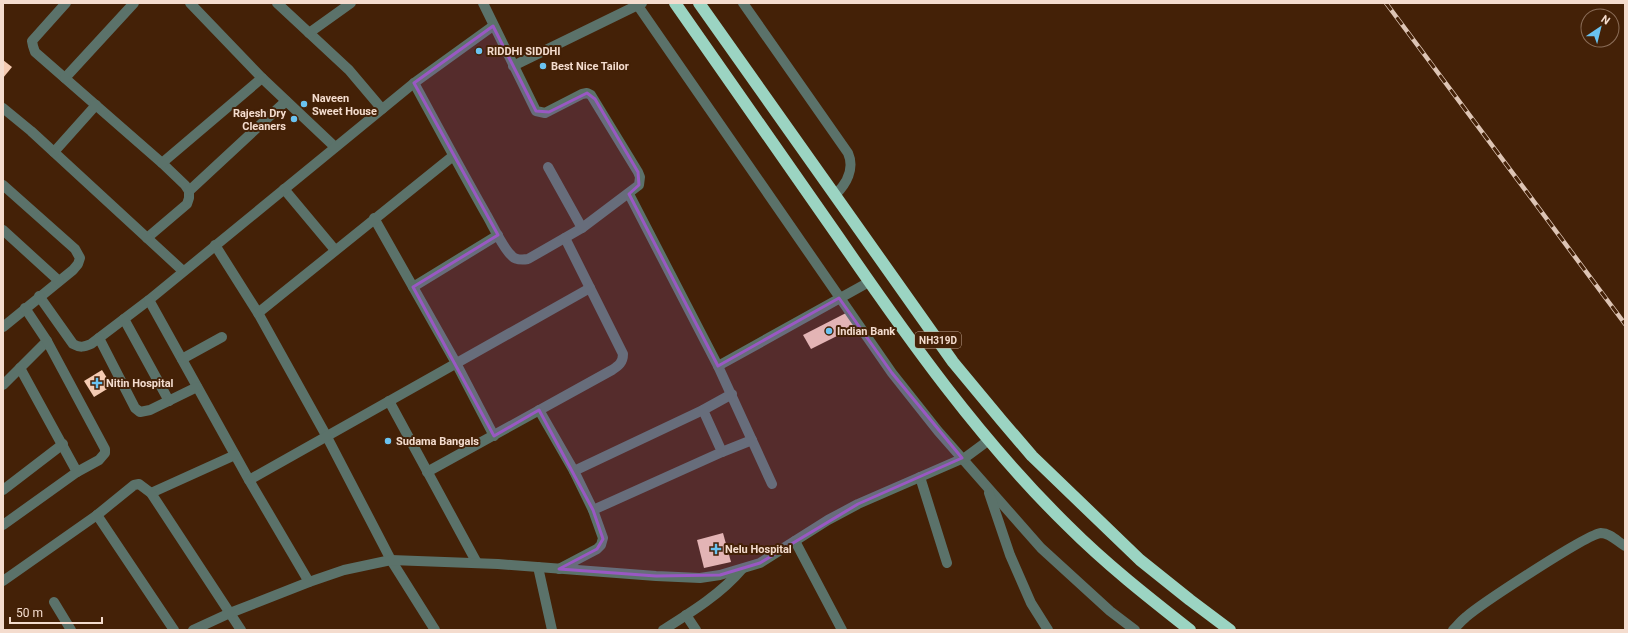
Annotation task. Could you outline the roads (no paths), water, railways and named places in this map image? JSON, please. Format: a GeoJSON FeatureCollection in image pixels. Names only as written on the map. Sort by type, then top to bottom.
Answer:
{"type":"FeatureCollection","features":[{"type":"Feature","properties":{"kind":"highway","name":"NH319D"},"geometry":{"type":"LineString","coordinates":[[675,3],[869,282],[959,404],[989,440],[1068,526],[1117,571],[1190,630]]}},
{"type":"Feature","properties":{"kind":"highway","name":"NH319D"},"geometry":{"type":"LineString","coordinates":[[699,3],[954,362],[1032,456],[1140,560],[1230,630]]}},
{"type":"Feature","properties":{"kind":"street"},"geometry":{"type":"LineString","coordinates":[[66,3],[32,41],[32,46],[35,52],[162,163],[185,185],[189,191],[187,204],[147,238]]}},
{"type":"Feature","properties":{"kind":"street"},"geometry":{"type":"LineString","coordinates":[[65,78],[134,3]]}},
{"type":"Feature","properties":{"kind":"street"},"geometry":{"type":"LineString","coordinates":[[190,3],[262,78],[335,147]]}},
{"type":"Feature","properties":{"kind":"street"},"geometry":{"type":"LineString","coordinates":[[277,3],[349,70],[382,109]]}},
{"type":"Feature","properties":{"kind":"street"},"geometry":{"type":"LineString","coordinates":[[309,33],[351,3]]}},
{"type":"Feature","properties":{"kind":"street"},"geometry":{"type":"LineString","coordinates":[[414,83],[498,235],[510,255],[514,258],[523,260],[528,259],[565,238],[582,228],[639,185],[640,182],[638,172],[591,95],[587,93],[582,94],[549,112],[540,113],[536,111],[483,3]]}},
{"type":"Feature","properties":{"kind":"street"},"geometry":{"type":"LineString","coordinates":[[743,3],[848,153],[851,162],[845,185],[836,194]]}},
{"type":"Feature","properties":{"kind":"street"},"geometry":{"type":"LineString","coordinates":[[514,66],[638,4],[839,298],[892,373],[938,431],[1041,548],[1110,611],[1135,630]]}},
{"type":"Feature","properties":{"kind":"street"},"geometry":{"type":"LineString","coordinates":[[39,296],[73,344],[78,347],[84,347],[99,338],[149,300],[414,83],[493,26]]}},
{"type":"Feature","properties":{"kind":"street"},"geometry":{"type":"LineString","coordinates":[[162,163],[262,78]]}},
{"type":"Feature","properties":{"kind":"street"},"geometry":{"type":"LineString","coordinates":[[189,191],[286,101]]}},
{"type":"Feature","properties":{"kind":"street"},"geometry":{"type":"LineString","coordinates":[[54,152],[96,105]]}},
{"type":"Feature","properties":{"kind":"street"},"geometry":{"type":"LineString","coordinates":[[3,108],[54,152],[183,271]]}},
{"type":"Feature","properties":{"kind":"street"},"geometry":{"type":"LineString","coordinates":[[258,313],[374,218],[453,156]]}},
{"type":"Feature","properties":{"kind":"street"},"geometry":{"type":"LineString","coordinates":[[548,167],[582,228]]}},
{"type":"Feature","properties":{"kind":"street"},"geometry":{"type":"LineString","coordinates":[[3,185],[75,250],[80,258],[78,264],[3,327]]}},
{"type":"Feature","properties":{"kind":"street"},"geometry":{"type":"LineString","coordinates":[[284,189],[335,250]]}},
{"type":"Feature","properties":{"kind":"street"},"geometry":{"type":"LineString","coordinates":[[629,194],[732,394],[772,484]]}},
{"type":"Feature","properties":{"kind":"street"},"geometry":{"type":"LineString","coordinates":[[374,218],[456,363],[494,436]]}},
{"type":"Feature","properties":{"kind":"street"},"geometry":{"type":"LineString","coordinates":[[3,230],[59,281]]}},
{"type":"Feature","properties":{"kind":"street"},"geometry":{"type":"LineString","coordinates":[[413,287],[498,235]]}},
{"type":"Feature","properties":{"kind":"street"},"geometry":{"type":"LineString","coordinates":[[427,472],[612,370],[623,360],[623,354],[565,238]]}},
{"type":"Feature","properties":{"kind":"street"},"geometry":{"type":"LineString","coordinates":[[215,245],[258,313],[392,560],[434,630]]}},
{"type":"Feature","properties":{"kind":"street"},"geometry":{"type":"LineString","coordinates":[[718,366],[869,282]]}},
{"type":"Feature","properties":{"kind":"street"},"geometry":{"type":"LineString","coordinates":[[249,480],[590,288]]}},
{"type":"Feature","properties":{"kind":"street"},"geometry":{"type":"LineString","coordinates":[[149,300],[249,480],[309,582]]}},
{"type":"Feature","properties":{"kind":"street"},"geometry":{"type":"LineString","coordinates":[[3,525],[77,472],[99,460],[104,456],[105,450],[47,341],[25,308]]}},
{"type":"Feature","properties":{"kind":"street"},"geometry":{"type":"LineString","coordinates":[[124,319],[168,401]]}},
{"type":"Feature","properties":{"kind":"street"},"geometry":{"type":"LineString","coordinates":[[182,359],[222,336]]}},
{"type":"Feature","properties":{"kind":"street"},"geometry":{"type":"LineString","coordinates":[[99,338],[135,408],[140,412],[144,412],[197,387]]}},
{"type":"Feature","properties":{"kind":"street"},"geometry":{"type":"LineString","coordinates":[[3,385],[47,341]]}},
{"type":"Feature","properties":{"kind":"street"},"geometry":{"type":"LineString","coordinates":[[20,368],[77,472]]}},
{"type":"Feature","properties":{"kind":"street"},"geometry":{"type":"LineString","coordinates":[[574,471],[703,410],[732,394]]}},
{"type":"Feature","properties":{"kind":"street"},"geometry":{"type":"LineString","coordinates":[[388,401],[477,563]]}},
{"type":"Feature","properties":{"kind":"street"},"geometry":{"type":"LineString","coordinates":[[539,410],[574,471],[593,510],[603,538],[601,545],[597,549],[559,569]]}},
{"type":"Feature","properties":{"kind":"street"},"geometry":{"type":"LineString","coordinates":[[703,410],[722,452]]}},
{"type":"Feature","properties":{"kind":"street"},"geometry":{"type":"LineString","coordinates":[[593,510],[752,440]]}},
{"type":"Feature","properties":{"kind":"street"},"geometry":{"type":"LineString","coordinates":[[193,630],[230,613],[309,582],[344,570],[392,560],[477,563],[656,576],[700,578],[720,575],[760,563],[828,520],[858,504],[962,458],[989,440]]}},
{"type":"Feature","properties":{"kind":"street"},"geometry":{"type":"LineString","coordinates":[[3,490],[63,444]]}},
{"type":"Feature","properties":{"kind":"street"},"geometry":{"type":"LineString","coordinates":[[151,493],[235,454]]}},
{"type":"Feature","properties":{"kind":"street"},"geometry":{"type":"LineString","coordinates":[[920,477],[947,563]]}},
{"type":"Feature","properties":{"kind":"street"},"geometry":{"type":"LineString","coordinates":[[3,581],[97,515],[134,485],[139,484],[144,486],[151,493],[241,630]]}},
{"type":"Feature","properties":{"kind":"street"},"geometry":{"type":"LineString","coordinates":[[987,488],[1010,556],[1031,603],[1048,630]]}},
{"type":"Feature","properties":{"kind":"street"},"geometry":{"type":"LineString","coordinates":[[97,515],[174,630]]}},
{"type":"Feature","properties":{"kind":"street"},"geometry":{"type":"LineString","coordinates":[[1453,630],[1466,617],[1504,590],[1595,535],[1606,534],[1625,546]]}},
{"type":"Feature","properties":{"kind":"street"},"geometry":{"type":"LineString","coordinates":[[795,541],[842,630]]}},
{"type":"Feature","properties":{"kind":"street"},"geometry":{"type":"LineString","coordinates":[[538,567],[552,630]]}},
{"type":"Feature","properties":{"kind":"street"},"geometry":{"type":"LineString","coordinates":[[663,630],[726,586],[742,569]]}},
{"type":"Feature","properties":{"kind":"street"},"geometry":{"type":"LineString","coordinates":[[54,602],[71,630]]}},
{"type":"Feature","properties":{"kind":"street"},"geometry":{"type":"LineString","coordinates":[[686,615],[696,630]]}},
{"type":"Feature","properties":{"kind":"railway"},"geometry":{"type":"LineString","coordinates":[[1386,3],[1625,324]]}},
{"type":"Feature","properties":{"kind":"place","name":"RIDDHI SIDDHI"},"geometry":{"type":"Point","coordinates":[479,51]}},
{"type":"Feature","properties":{"kind":"place","name":"Best Nice Tailor"},"geometry":{"type":"Point","coordinates":[543,66]}},
{"type":"Feature","properties":{"kind":"place","name":"Naveen Sweet House"},"geometry":{"type":"Point","coordinates":[304,104]}},
{"type":"Feature","properties":{"kind":"place","name":"Rajesh Dry Cleaners"},"geometry":{"type":"Point","coordinates":[294,119]}},
{"type":"Feature","properties":{"kind":"place","name":"Indian Bank"},"geometry":{"type":"Point","coordinates":[829,331]}},
{"type":"Feature","properties":{"kind":"place","name":"Nitin Hospital"},"geometry":{"type":"Point","coordinates":[97,383]}},
{"type":"Feature","properties":{"kind":"place","name":"Sudama Bangals"},"geometry":{"type":"Point","coordinates":[388,441]}},
{"type":"Feature","properties":{"kind":"place","name":"Nelu Hospital"},"geometry":{"type":"Point","coordinates":[716,549]}}]}
